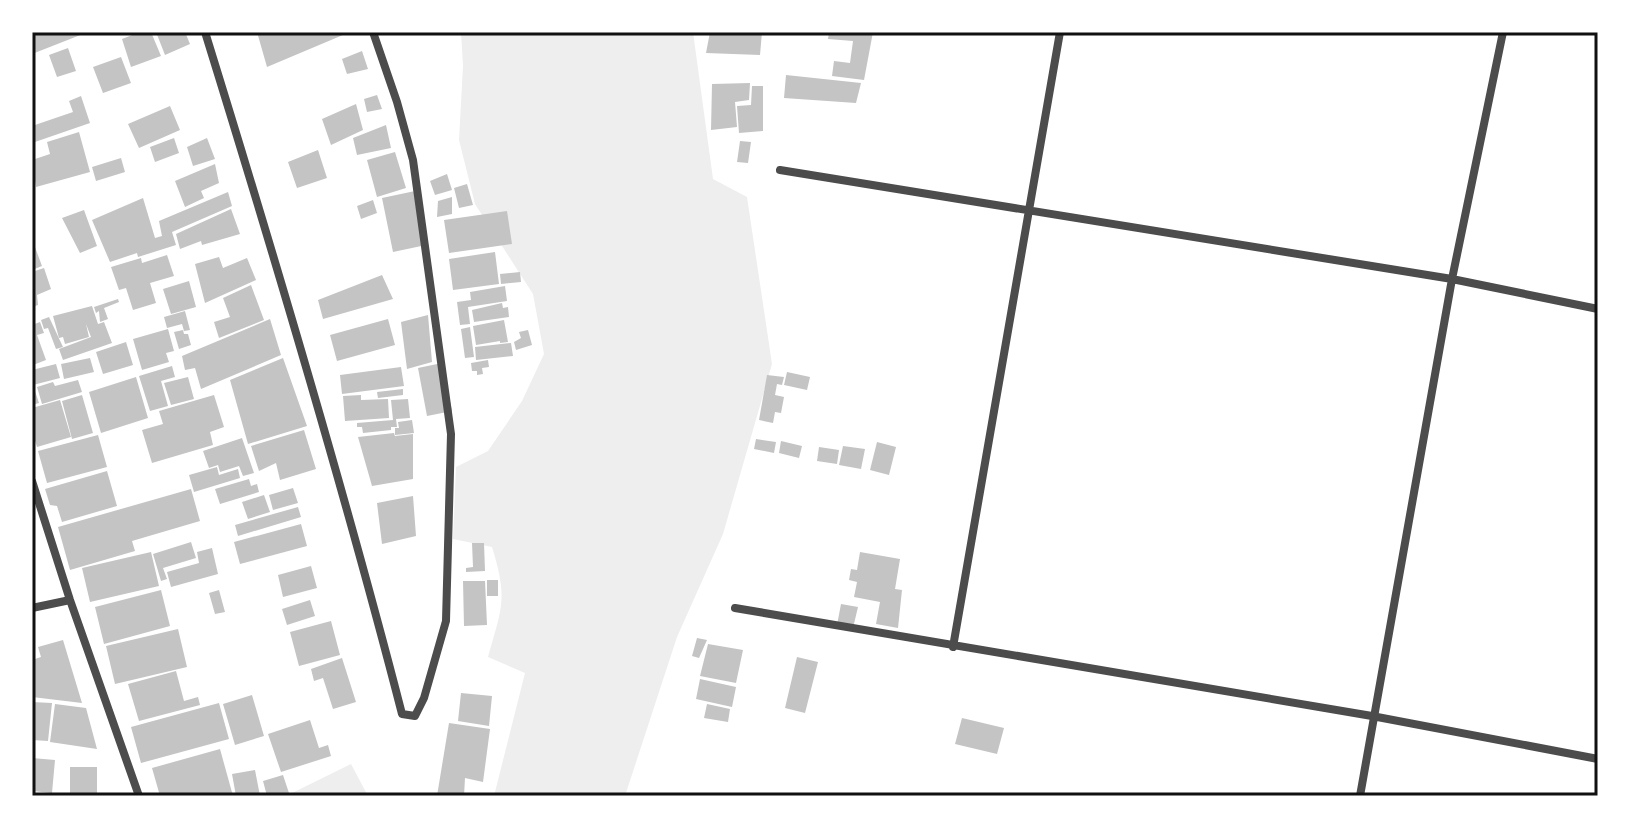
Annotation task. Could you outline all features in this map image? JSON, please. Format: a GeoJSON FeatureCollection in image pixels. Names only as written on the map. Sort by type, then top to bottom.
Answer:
{"type":"FeatureCollection","features":[{"type":"Feature","properties":{"kind":"street"},"geometry":{"type":"LineString","coordinates":[[205,32],[269,243],[402,714],[415,716],[424,698],[446,621],[451,434],[413,160],[373,32]]}},
{"type":"Feature","properties":{"kind":"street"},"geometry":{"type":"LineString","coordinates":[[953,647],[1060,32]]}},
{"type":"Feature","properties":{"kind":"street"},"geometry":{"type":"LineString","coordinates":[[1360,796],[1452,279],[1503,32]]}},
{"type":"Feature","properties":{"kind":"street"},"geometry":{"type":"LineString","coordinates":[[780,170],[1452,279],[1598,309]]}},
{"type":"Feature","properties":{"kind":"street"},"geometry":{"type":"LineString","coordinates":[[32,481],[139,796]]}},
{"type":"Feature","properties":{"kind":"street"},"geometry":{"type":"LineString","coordinates":[[32,608],[70,600]]}},
{"type":"Feature","properties":{"kind":"street"},"geometry":{"type":"LineString","coordinates":[[735,608],[1372,716],[1598,759]]}},
{"type":"Feature","properties":{"kind":"shaded area"},"geometry":{"type":"Polygon","coordinates":[[[461,32],[693,32],[713,179],[747,197],[772,364],[723,534],[677,637],[625,796],[494,796],[525,673],[488,657],[500,614],[500,579],[492,547],[453,539],[456,467],[488,451],[522,401],[544,354],[533,294],[475,204],[459,140],[463,66],[461,32]]]}},
{"type":"Feature","properties":{"kind":"shaded area"},"geometry":{"type":"Polygon","coordinates":[[[351,764],[368,796],[286,796],[351,764]]]}},
{"type":"Feature","properties":{"kind":"building"},"geometry":{"type":"Polygon","coordinates":[[[32,32],[88,32],[32,54],[32,32]]]}},
{"type":"Feature","properties":{"kind":"building"},"geometry":{"type":"Polygon","coordinates":[[[140,32],[151,32],[161,56],[131,67],[122,39],[140,32]]]}},
{"type":"Feature","properties":{"kind":"building"},"geometry":{"type":"Polygon","coordinates":[[[156,32],[185,32],[190,44],[165,55],[156,32]]]}},
{"type":"Feature","properties":{"kind":"building"},"geometry":{"type":"Polygon","coordinates":[[[257,32],[350,32],[267,67],[257,32]]]}},
{"type":"Feature","properties":{"kind":"building"},"geometry":{"type":"Polygon","coordinates":[[[710,32],[762,32],[760,55],[706,53],[710,32]]]}},
{"type":"Feature","properties":{"kind":"building"},"geometry":{"type":"Polygon","coordinates":[[[829,32],[873,32],[864,80],[832,76],[834,61],[850,63],[853,41],[828,39],[829,32]]]}},
{"type":"Feature","properties":{"kind":"building"},"geometry":{"type":"Polygon","coordinates":[[[68,48],[76,71],[57,77],[49,55],[68,48]]]}},
{"type":"Feature","properties":{"kind":"building"},"geometry":{"type":"Polygon","coordinates":[[[362,51],[368,69],[347,74],[342,59],[362,51]]]}},
{"type":"Feature","properties":{"kind":"building"},"geometry":{"type":"Polygon","coordinates":[[[121,57],[131,83],[103,93],[93,67],[121,57]]]}},
{"type":"Feature","properties":{"kind":"building"},"geometry":{"type":"Polygon","coordinates":[[[786,75],[861,83],[856,103],[784,98],[786,75]]]}},
{"type":"Feature","properties":{"kind":"building"},"geometry":{"type":"Polygon","coordinates":[[[750,83],[749,100],[735,102],[737,127],[711,130],[712,84],[750,83]]]}},
{"type":"Feature","properties":{"kind":"building"},"geometry":{"type":"Polygon","coordinates":[[[752,86],[763,86],[763,131],[739,133],[737,106],[751,105],[752,86]]]}},
{"type":"Feature","properties":{"kind":"building"},"geometry":{"type":"Polygon","coordinates":[[[377,95],[382,109],[367,112],[364,99],[377,95]]]}},
{"type":"Feature","properties":{"kind":"building"},"geometry":{"type":"Polygon","coordinates":[[[81,96],[90,123],[32,143],[32,126],[73,112],[69,101],[81,96]]]}},
{"type":"Feature","properties":{"kind":"building"},"geometry":{"type":"Polygon","coordinates":[[[356,104],[363,130],[331,145],[322,119],[356,104]]]}},
{"type":"Feature","properties":{"kind":"building"},"geometry":{"type":"Polygon","coordinates":[[[170,106],[180,130],[139,148],[128,124],[170,106]]]}},
{"type":"Feature","properties":{"kind":"building"},"geometry":{"type":"Polygon","coordinates":[[[386,125],[391,148],[357,155],[353,138],[386,125]]]}},
{"type":"Feature","properties":{"kind":"building"},"geometry":{"type":"Polygon","coordinates":[[[79,132],[90,172],[36,187],[32,160],[50,154],[47,142],[79,132]]]}},
{"type":"Feature","properties":{"kind":"building"},"geometry":{"type":"Polygon","coordinates":[[[174,138],[179,153],[155,162],[150,147],[174,138]]]}},
{"type":"Feature","properties":{"kind":"building"},"geometry":{"type":"Polygon","coordinates":[[[207,138],[215,159],[193,166],[187,147],[207,138]]]}},
{"type":"Feature","properties":{"kind":"building"},"geometry":{"type":"Polygon","coordinates":[[[740,141],[751,142],[748,163],[737,162],[740,141]]]}},
{"type":"Feature","properties":{"kind":"building"},"geometry":{"type":"Polygon","coordinates":[[[318,150],[327,178],[297,188],[288,162],[318,150]]]}},
{"type":"Feature","properties":{"kind":"building"},"geometry":{"type":"Polygon","coordinates":[[[395,152],[406,188],[377,197],[367,160],[395,152]]]}},
{"type":"Feature","properties":{"kind":"building"},"geometry":{"type":"Polygon","coordinates":[[[121,158],[125,172],[96,181],[92,167],[121,158]]]}},
{"type":"Feature","properties":{"kind":"building"},"geometry":{"type":"Polygon","coordinates":[[[215,164],[219,183],[201,191],[204,198],[185,207],[175,181],[215,164]]]}},
{"type":"Feature","properties":{"kind":"building"},"geometry":{"type":"Polygon","coordinates":[[[447,174],[452,190],[435,195],[430,181],[447,174]]]}},
{"type":"Feature","properties":{"kind":"building"},"geometry":{"type":"Polygon","coordinates":[[[467,184],[473,205],[459,208],[454,188],[467,184]]]}},
{"type":"Feature","properties":{"kind":"building"},"geometry":{"type":"Polygon","coordinates":[[[415,191],[426,245],[393,252],[382,198],[415,191]]]}},
{"type":"Feature","properties":{"kind":"building"},"geometry":{"type":"Polygon","coordinates":[[[228,192],[232,206],[172,232],[176,245],[138,257],[137,253],[110,262],[92,220],[143,198],[155,238],[162,236],[159,221],[228,192]]]}},
{"type":"Feature","properties":{"kind":"building"},"geometry":{"type":"Polygon","coordinates":[[[452,197],[452,214],[437,217],[438,201],[452,197]]]}},
{"type":"Feature","properties":{"kind":"building"},"geometry":{"type":"Polygon","coordinates":[[[373,200],[377,213],[361,219],[357,206],[373,200]]]}},
{"type":"Feature","properties":{"kind":"building"},"geometry":{"type":"Polygon","coordinates":[[[231,209],[240,234],[202,245],[201,241],[180,249],[176,234],[231,209]]]}},
{"type":"Feature","properties":{"kind":"building"},"geometry":{"type":"Polygon","coordinates":[[[84,210],[97,246],[80,253],[62,218],[84,210]]]}},
{"type":"Feature","properties":{"kind":"building"},"geometry":{"type":"Polygon","coordinates":[[[507,211],[512,244],[449,253],[444,220],[507,211]]]}},
{"type":"Feature","properties":{"kind":"building"},"geometry":{"type":"Polygon","coordinates":[[[32,239],[42,266],[32,270],[32,239]]]}},
{"type":"Feature","properties":{"kind":"building"},"geometry":{"type":"Polygon","coordinates":[[[495,252],[499,284],[453,290],[449,259],[495,252]]]}},
{"type":"Feature","properties":{"kind":"building"},"geometry":{"type":"Polygon","coordinates":[[[167,255],[174,276],[150,283],[156,303],[133,310],[126,288],[119,290],[111,267],[141,258],[142,263],[167,255]]]}},
{"type":"Feature","properties":{"kind":"building"},"geometry":{"type":"Polygon","coordinates":[[[219,257],[223,268],[247,258],[256,280],[205,303],[195,264],[219,257]]]}},
{"type":"Feature","properties":{"kind":"building"},"geometry":{"type":"Polygon","coordinates":[[[44,268],[51,289],[37,295],[38,305],[32,307],[32,272],[44,268]]]}},
{"type":"Feature","properties":{"kind":"building"},"geometry":{"type":"Polygon","coordinates":[[[520,272],[521,282],[501,284],[500,274],[520,272]]]}},
{"type":"Feature","properties":{"kind":"building"},"geometry":{"type":"Polygon","coordinates":[[[382,275],[393,299],[323,319],[318,300],[382,275]]]}},
{"type":"Feature","properties":{"kind":"building"},"geometry":{"type":"Polygon","coordinates":[[[189,281],[196,307],[171,314],[163,289],[189,281]]]}},
{"type":"Feature","properties":{"kind":"building"},"geometry":{"type":"Polygon","coordinates":[[[251,285],[264,320],[219,338],[214,322],[230,317],[223,298],[251,285]]]}},
{"type":"Feature","properties":{"kind":"building"},"geometry":{"type":"Polygon","coordinates":[[[505,286],[507,301],[468,307],[470,324],[460,325],[457,302],[471,300],[470,292],[505,286]]]}},
{"type":"Feature","properties":{"kind":"building"},"geometry":{"type":"Polygon","coordinates":[[[118,299],[119,302],[104,308],[108,319],[100,322],[99,311],[96,313],[94,307],[118,299]]]}},
{"type":"Feature","properties":{"kind":"building"},"geometry":{"type":"Polygon","coordinates":[[[502,303],[503,308],[508,307],[509,317],[474,322],[472,310],[502,303]]]}},
{"type":"Feature","properties":{"kind":"building"},"geometry":{"type":"Polygon","coordinates":[[[92,306],[98,324],[104,322],[112,343],[63,360],[59,349],[91,337],[86,324],[89,337],[65,344],[63,337],[59,338],[53,316],[92,306]]]}},
{"type":"Feature","properties":{"kind":"building"},"geometry":{"type":"Polygon","coordinates":[[[185,311],[190,330],[184,331],[182,324],[167,328],[164,317],[185,311]]]}},
{"type":"Feature","properties":{"kind":"building"},"geometry":{"type":"Polygon","coordinates":[[[428,315],[432,362],[407,369],[401,322],[428,315]]]}},
{"type":"Feature","properties":{"kind":"building"},"geometry":{"type":"Polygon","coordinates":[[[49,317],[63,347],[56,349],[48,328],[44,329],[41,320],[49,317]]]}},
{"type":"Feature","properties":{"kind":"building"},"geometry":{"type":"Polygon","coordinates":[[[270,319],[281,355],[201,389],[195,368],[185,370],[182,356],[270,319]]]}},
{"type":"Feature","properties":{"kind":"building"},"geometry":{"type":"Polygon","coordinates":[[[388,319],[395,345],[337,361],[330,335],[388,319]]]}},
{"type":"Feature","properties":{"kind":"building"},"geometry":{"type":"Polygon","coordinates":[[[504,320],[508,342],[476,345],[473,326],[504,320]]]}},
{"type":"Feature","properties":{"kind":"building"},"geometry":{"type":"Polygon","coordinates":[[[40,322],[44,333],[37,335],[46,360],[33,365],[32,325],[40,322]]]}},
{"type":"Feature","properties":{"kind":"building"},"geometry":{"type":"Polygon","coordinates":[[[470,327],[474,357],[465,358],[461,329],[470,327]]]}},
{"type":"Feature","properties":{"kind":"building"},"geometry":{"type":"Polygon","coordinates":[[[168,329],[174,351],[166,353],[169,362],[142,370],[133,339],[168,329]]]}},
{"type":"Feature","properties":{"kind":"building"},"geometry":{"type":"Polygon","coordinates":[[[183,330],[184,334],[188,334],[191,345],[179,349],[174,332],[183,330]]]}},
{"type":"Feature","properties":{"kind":"building"},"geometry":{"type":"Polygon","coordinates":[[[528,330],[532,345],[516,350],[514,342],[521,338],[519,332],[528,330]]]}},
{"type":"Feature","properties":{"kind":"building"},"geometry":{"type":"Polygon","coordinates":[[[126,342],[133,365],[103,374],[96,352],[126,342]]]}},
{"type":"Feature","properties":{"kind":"building"},"geometry":{"type":"Polygon","coordinates":[[[511,343],[513,356],[476,360],[475,347],[511,343]]]}},
{"type":"Feature","properties":{"kind":"building"},"geometry":{"type":"Polygon","coordinates":[[[90,358],[94,372],[64,379],[61,364],[90,358]]]}},
{"type":"Feature","properties":{"kind":"building"},"geometry":{"type":"Polygon","coordinates":[[[283,358],[307,426],[248,444],[230,380],[283,358]]]}},
{"type":"Feature","properties":{"kind":"building"},"geometry":{"type":"Polygon","coordinates":[[[488,360],[489,367],[482,368],[483,374],[477,375],[477,371],[472,371],[471,363],[488,360]]]}},
{"type":"Feature","properties":{"kind":"building"},"geometry":{"type":"Polygon","coordinates":[[[442,363],[452,411],[427,416],[418,368],[442,363]]]}},
{"type":"Feature","properties":{"kind":"building"},"geometry":{"type":"Polygon","coordinates":[[[56,364],[60,378],[33,385],[39,403],[32,405],[32,370],[56,364]]]}},
{"type":"Feature","properties":{"kind":"building"},"geometry":{"type":"Polygon","coordinates":[[[172,366],[175,377],[161,381],[168,406],[150,411],[139,376],[172,366]]]}},
{"type":"Feature","properties":{"kind":"building"},"geometry":{"type":"Polygon","coordinates":[[[401,367],[404,386],[342,394],[340,375],[401,367]]]}},
{"type":"Feature","properties":{"kind":"building"},"geometry":{"type":"Polygon","coordinates":[[[787,372],[810,377],[807,390],[784,385],[787,372]]]}},
{"type":"Feature","properties":{"kind":"building"},"geometry":{"type":"Polygon","coordinates":[[[767,375],[784,377],[782,385],[777,384],[775,395],[784,397],[781,413],[775,412],[773,423],[759,420],[767,375]]]}},
{"type":"Feature","properties":{"kind":"building"},"geometry":{"type":"Polygon","coordinates":[[[136,377],[148,418],[101,433],[89,392],[136,377]]]}},
{"type":"Feature","properties":{"kind":"building"},"geometry":{"type":"Polygon","coordinates":[[[188,377],[194,399],[171,405],[164,383],[188,377]]]}},
{"type":"Feature","properties":{"kind":"building"},"geometry":{"type":"Polygon","coordinates":[[[78,380],[82,392],[42,404],[37,387],[78,380]]]}},
{"type":"Feature","properties":{"kind":"building"},"geometry":{"type":"Polygon","coordinates":[[[403,389],[403,395],[378,398],[377,392],[403,389]]]}},
{"type":"Feature","properties":{"kind":"building"},"geometry":{"type":"Polygon","coordinates":[[[82,395],[93,433],[72,439],[62,401],[82,395]]]}},
{"type":"Feature","properties":{"kind":"building"},"geometry":{"type":"Polygon","coordinates":[[[214,395],[224,427],[210,432],[213,445],[152,463],[142,430],[163,424],[159,411],[214,395]]]}},
{"type":"Feature","properties":{"kind":"building"},"geometry":{"type":"Polygon","coordinates":[[[361,395],[361,400],[388,399],[389,418],[345,421],[343,396],[361,395]]]}},
{"type":"Feature","properties":{"kind":"building"},"geometry":{"type":"Polygon","coordinates":[[[408,399],[410,418],[396,419],[397,427],[363,433],[362,427],[357,427],[357,423],[393,420],[391,400],[408,399]]]}},
{"type":"Feature","properties":{"kind":"building"},"geometry":{"type":"Polygon","coordinates":[[[60,400],[71,437],[37,447],[32,431],[32,408],[60,400]]]}},
{"type":"Feature","properties":{"kind":"building"},"geometry":{"type":"Polygon","coordinates":[[[412,420],[414,433],[395,435],[398,422],[412,420]]]}},
{"type":"Feature","properties":{"kind":"building"},"geometry":{"type":"Polygon","coordinates":[[[304,430],[316,469],[280,480],[276,463],[259,471],[251,446],[304,430]]]}},
{"type":"Feature","properties":{"kind":"building"},"geometry":{"type":"Polygon","coordinates":[[[394,433],[396,440],[395,436],[413,434],[413,479],[372,486],[358,437],[394,433]]]}},
{"type":"Feature","properties":{"kind":"building"},"geometry":{"type":"Polygon","coordinates":[[[98,435],[107,467],[47,483],[38,451],[98,435]]]}},
{"type":"Feature","properties":{"kind":"building"},"geometry":{"type":"Polygon","coordinates":[[[242,438],[254,473],[243,476],[239,466],[220,472],[218,465],[209,468],[203,451],[242,438]]]}},
{"type":"Feature","properties":{"kind":"building"},"geometry":{"type":"Polygon","coordinates":[[[756,439],[776,442],[774,453],[754,449],[756,439]]]}},
{"type":"Feature","properties":{"kind":"building"},"geometry":{"type":"Polygon","coordinates":[[[781,441],[802,446],[799,458],[779,453],[781,441]]]}},
{"type":"Feature","properties":{"kind":"building"},"geometry":{"type":"Polygon","coordinates":[[[877,442],[896,447],[889,475],[870,470],[877,442]]]}},
{"type":"Feature","properties":{"kind":"building"},"geometry":{"type":"Polygon","coordinates":[[[843,446],[865,449],[861,469],[839,465],[843,446]]]}},
{"type":"Feature","properties":{"kind":"building"},"geometry":{"type":"Polygon","coordinates":[[[819,447],[839,450],[837,464],[817,461],[819,447]]]}},
{"type":"Feature","properties":{"kind":"building"},"geometry":{"type":"Polygon","coordinates":[[[217,467],[219,475],[238,469],[240,478],[194,492],[189,475],[217,467]]]}},
{"type":"Feature","properties":{"kind":"building"},"geometry":{"type":"Polygon","coordinates":[[[107,471],[117,506],[62,522],[57,506],[50,505],[45,489],[107,471]]]}},
{"type":"Feature","properties":{"kind":"building"},"geometry":{"type":"Polygon","coordinates":[[[249,479],[251,486],[257,484],[259,492],[220,504],[215,489],[249,479]]]}},
{"type":"Feature","properties":{"kind":"building"},"geometry":{"type":"Polygon","coordinates":[[[293,488],[298,503],[273,510],[269,495],[293,488]]]}},
{"type":"Feature","properties":{"kind":"building"},"geometry":{"type":"Polygon","coordinates":[[[191,489],[200,521],[132,541],[135,551],[70,570],[58,527],[191,489]]]}},
{"type":"Feature","properties":{"kind":"building"},"geometry":{"type":"Polygon","coordinates":[[[264,495],[270,512],[248,519],[242,502],[264,495]]]}},
{"type":"Feature","properties":{"kind":"building"},"geometry":{"type":"Polygon","coordinates":[[[413,496],[416,536],[382,544],[377,503],[413,496]]]}},
{"type":"Feature","properties":{"kind":"building"},"geometry":{"type":"Polygon","coordinates":[[[298,507],[301,517],[238,536],[235,525],[298,507]]]}},
{"type":"Feature","properties":{"kind":"building"},"geometry":{"type":"Polygon","coordinates":[[[301,524],[307,546],[240,564],[234,542],[301,524]]]}},
{"type":"Feature","properties":{"kind":"building"},"geometry":{"type":"Polygon","coordinates":[[[191,542],[196,558],[163,568],[167,579],[161,581],[153,554],[191,542]]]}},
{"type":"Feature","properties":{"kind":"building"},"geometry":{"type":"Polygon","coordinates":[[[472,543],[484,543],[485,571],[466,572],[466,568],[473,567],[472,543]]]}},
{"type":"Feature","properties":{"kind":"building"},"geometry":{"type":"Polygon","coordinates":[[[212,548],[218,574],[171,587],[167,572],[199,563],[197,552],[212,548]]]}},
{"type":"Feature","properties":{"kind":"building"},"geometry":{"type":"Polygon","coordinates":[[[151,552],[159,586],[90,602],[82,568],[151,552]]]}},
{"type":"Feature","properties":{"kind":"building"},"geometry":{"type":"Polygon","coordinates":[[[860,552],[900,559],[895,589],[902,590],[898,628],[876,624],[880,602],[854,597],[857,582],[849,580],[851,569],[857,570],[860,552]]]}},
{"type":"Feature","properties":{"kind":"building"},"geometry":{"type":"Polygon","coordinates":[[[311,566],[317,588],[283,597],[278,575],[311,566]]]}},
{"type":"Feature","properties":{"kind":"building"},"geometry":{"type":"Polygon","coordinates":[[[487,580],[498,580],[498,596],[487,596],[487,580]]]}},
{"type":"Feature","properties":{"kind":"building"},"geometry":{"type":"Polygon","coordinates":[[[463,581],[485,581],[487,625],[464,626],[463,581]]]}},
{"type":"Feature","properties":{"kind":"building"},"geometry":{"type":"Polygon","coordinates":[[[161,590],[170,626],[104,644],[95,607],[161,590]]]}},
{"type":"Feature","properties":{"kind":"building"},"geometry":{"type":"Polygon","coordinates":[[[219,590],[225,612],[215,614],[209,593],[219,590]]]}},
{"type":"Feature","properties":{"kind":"building"},"geometry":{"type":"Polygon","coordinates":[[[310,600],[315,616],[287,625],[282,609],[310,600]]]}},
{"type":"Feature","properties":{"kind":"building"},"geometry":{"type":"Polygon","coordinates":[[[841,604],[858,607],[853,628],[837,625],[841,604]]]}},
{"type":"Feature","properties":{"kind":"building"},"geometry":{"type":"Polygon","coordinates":[[[331,621],[340,655],[299,666],[290,632],[331,621]]]}},
{"type":"Feature","properties":{"kind":"building"},"geometry":{"type":"Polygon","coordinates":[[[178,629],[187,667],[115,684],[106,646],[178,629]]]}},
{"type":"Feature","properties":{"kind":"building"},"geometry":{"type":"Polygon","coordinates":[[[697,638],[707,640],[699,658],[692,656],[697,638]]]}},
{"type":"Feature","properties":{"kind":"building"},"geometry":{"type":"Polygon","coordinates":[[[63,640],[82,703],[32,697],[32,660],[41,657],[38,647],[63,640]]]}},
{"type":"Feature","properties":{"kind":"building"},"geometry":{"type":"Polygon","coordinates":[[[708,644],[743,650],[736,683],[700,676],[708,644]]]}},
{"type":"Feature","properties":{"kind":"building"},"geometry":{"type":"Polygon","coordinates":[[[797,657],[818,662],[805,713],[785,708],[797,657]]]}},
{"type":"Feature","properties":{"kind":"building"},"geometry":{"type":"Polygon","coordinates":[[[342,658],[356,702],[333,709],[323,678],[314,681],[311,669],[342,658]]]}},
{"type":"Feature","properties":{"kind":"building"},"geometry":{"type":"Polygon","coordinates":[[[176,671],[184,701],[198,697],[200,705],[139,721],[128,684],[176,671]]]}},
{"type":"Feature","properties":{"kind":"building"},"geometry":{"type":"Polygon","coordinates":[[[700,679],[736,687],[732,707],[696,699],[700,679]]]}},
{"type":"Feature","properties":{"kind":"building"},"geometry":{"type":"Polygon","coordinates":[[[461,693],[492,696],[489,726],[458,721],[461,693]]]}},
{"type":"Feature","properties":{"kind":"building"},"geometry":{"type":"Polygon","coordinates":[[[252,695],[264,736],[235,745],[223,704],[252,695]]]}},
{"type":"Feature","properties":{"kind":"building"},"geometry":{"type":"Polygon","coordinates":[[[32,702],[52,703],[48,741],[32,740],[32,702]]]}},
{"type":"Feature","properties":{"kind":"building"},"geometry":{"type":"Polygon","coordinates":[[[219,703],[229,739],[141,763],[131,727],[219,703]]]}},
{"type":"Feature","properties":{"kind":"building"},"geometry":{"type":"Polygon","coordinates":[[[55,704],[86,708],[97,749],[50,742],[55,704]]]}},
{"type":"Feature","properties":{"kind":"building"},"geometry":{"type":"Polygon","coordinates":[[[707,704],[730,709],[728,722],[704,718],[707,704]]]}},
{"type":"Feature","properties":{"kind":"building"},"geometry":{"type":"Polygon","coordinates":[[[962,718],[1004,728],[997,754],[955,744],[962,718]]]}},
{"type":"Feature","properties":{"kind":"building"},"geometry":{"type":"Polygon","coordinates":[[[310,720],[319,748],[328,745],[331,756],[281,772],[268,734],[310,720]]]}},
{"type":"Feature","properties":{"kind":"building"},"geometry":{"type":"Polygon","coordinates":[[[449,723],[490,729],[483,782],[465,778],[464,796],[437,796],[449,723]]]}},
{"type":"Feature","properties":{"kind":"building"},"geometry":{"type":"Polygon","coordinates":[[[220,749],[233,796],[160,796],[152,768],[220,749]]]}},
{"type":"Feature","properties":{"kind":"building"},"geometry":{"type":"Polygon","coordinates":[[[32,758],[55,760],[52,793],[32,791],[32,758]]]}},
{"type":"Feature","properties":{"kind":"building"},"geometry":{"type":"Polygon","coordinates":[[[70,767],[97,767],[97,796],[70,796],[70,767]]]}},
{"type":"Feature","properties":{"kind":"building"},"geometry":{"type":"Polygon","coordinates":[[[255,770],[260,796],[236,796],[232,774],[255,770]]]}},
{"type":"Feature","properties":{"kind":"building"},"geometry":{"type":"Polygon","coordinates":[[[283,775],[289,793],[267,796],[263,781],[283,775]]]}}]}
